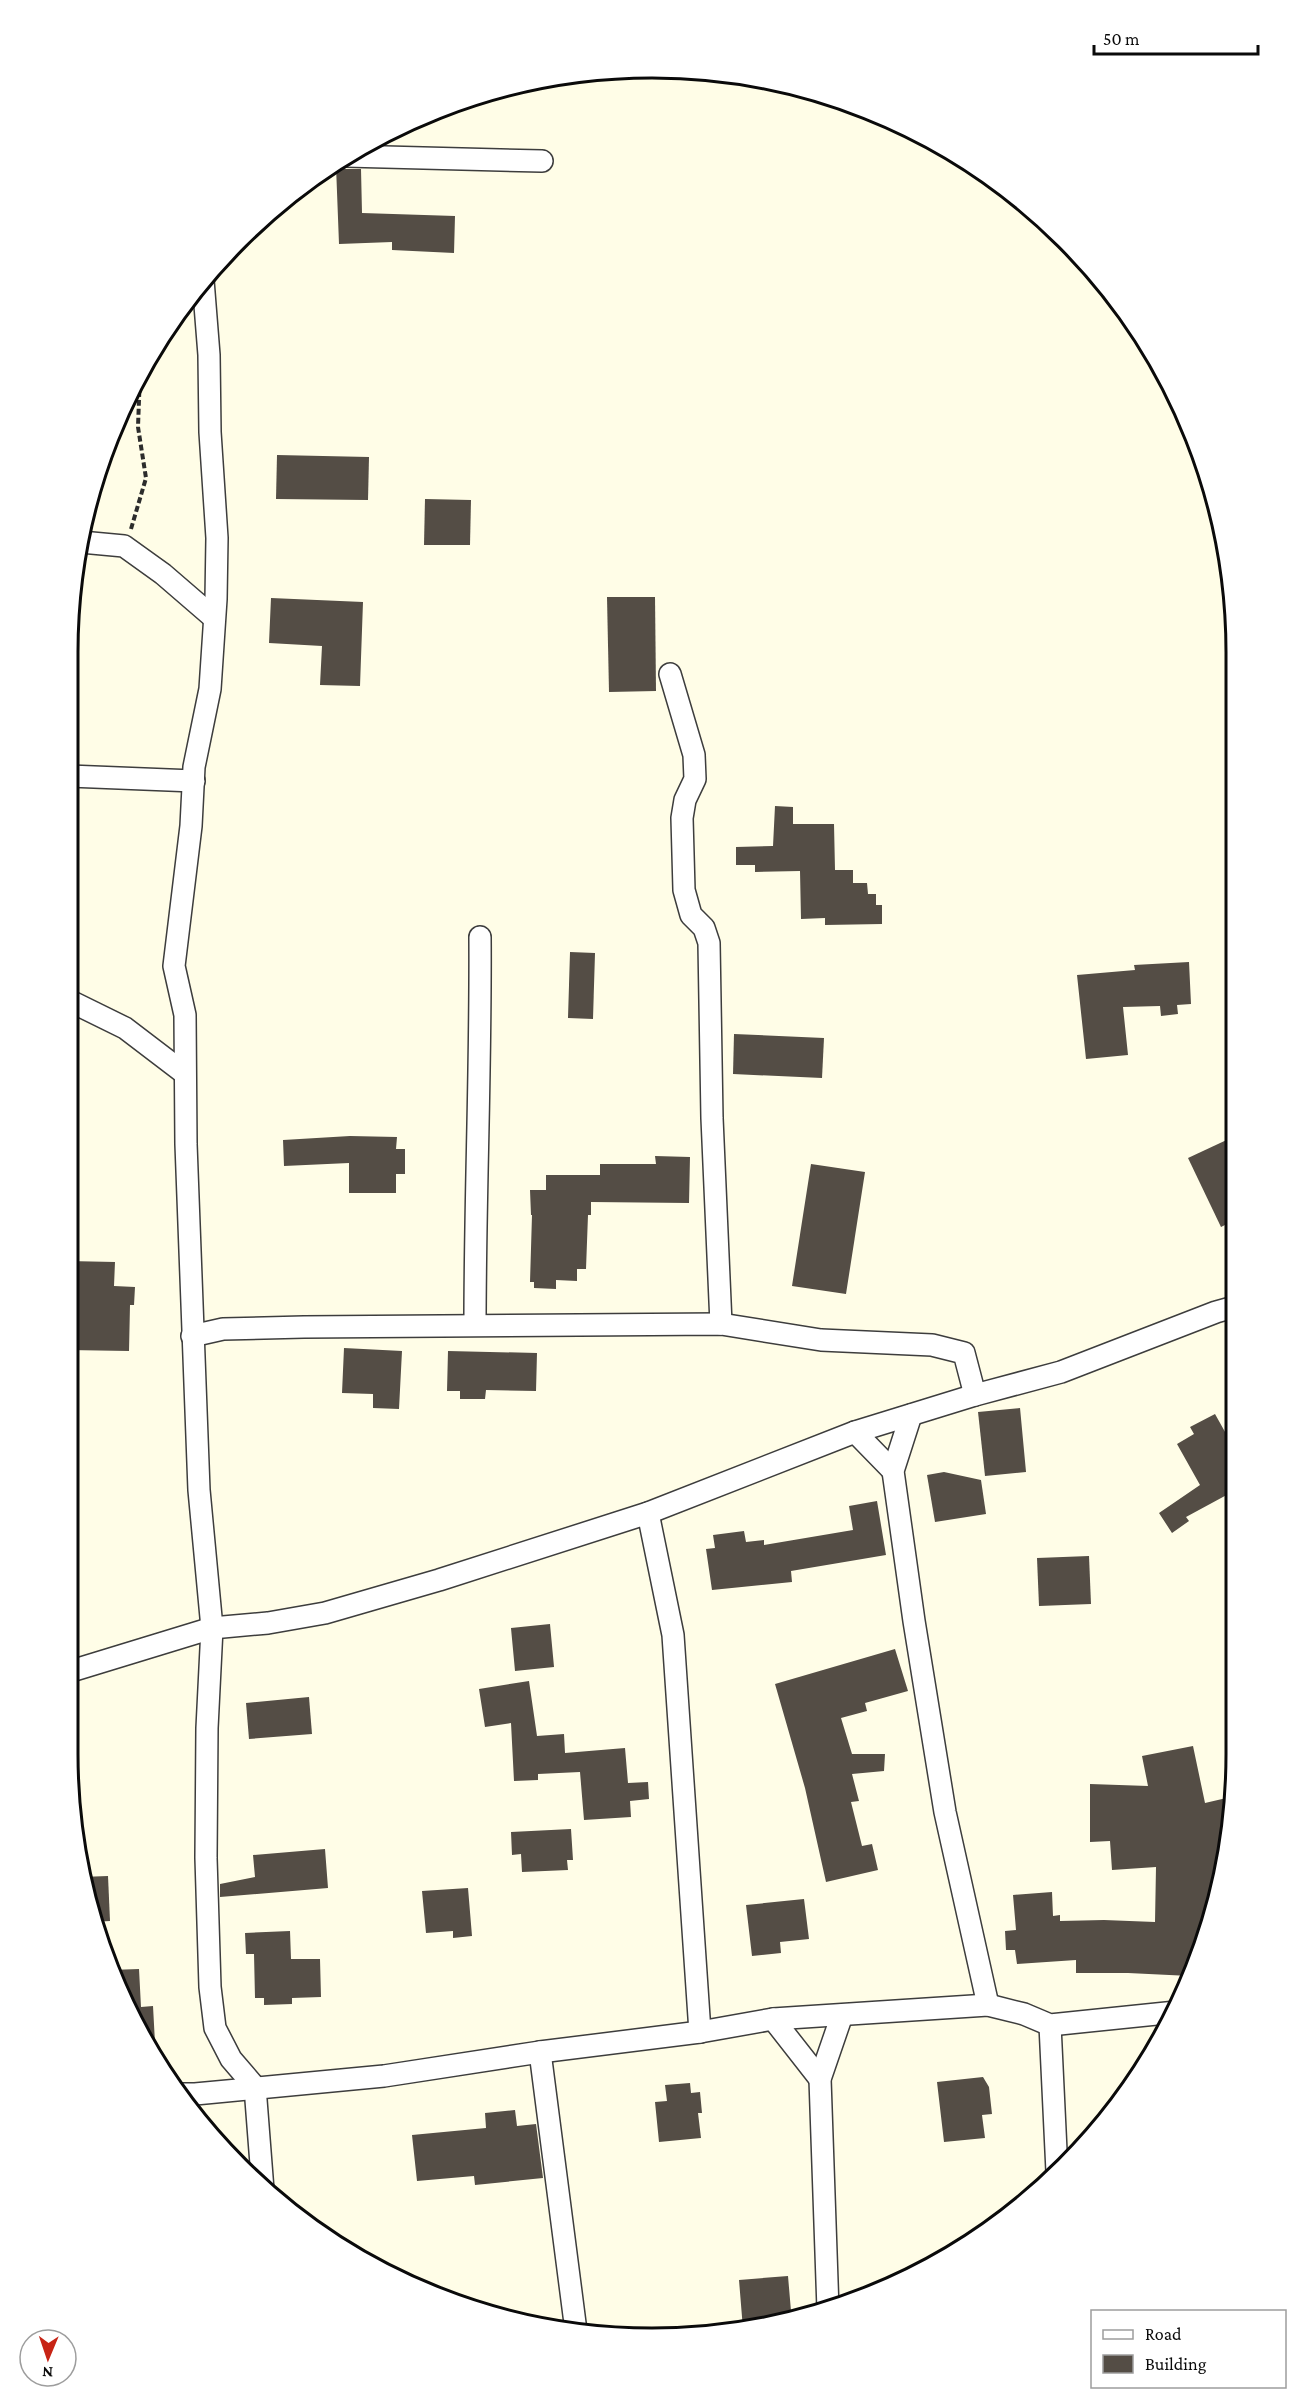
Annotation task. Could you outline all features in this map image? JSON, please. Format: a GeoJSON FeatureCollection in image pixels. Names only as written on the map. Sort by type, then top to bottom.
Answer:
{"type":"FeatureCollection","features":[{"type":"Feature","properties":{"kind":"street"},"geometry":{"type":"LineString","coordinates":[[363,156],[542,161]]}},
{"type":"Feature","properties":{"kind":"street"},"geometry":{"type":"LineString","coordinates":[[204,294],[217,538],[214,618],[210,689],[194,767],[184,895],[174,966],[185,1015],[184,1074],[192,1336],[199,1490],[212,1628],[207,1728],[206,1858],[210,1987],[215,2028],[231,2059],[255,2087],[262,2175]]}},
{"type":"Feature","properties":{"kind":"street"},"geometry":{"type":"LineString","coordinates":[[89,543],[124,546],[164,574],[214,618]]}},
{"type":"Feature","properties":{"kind":"street"},"geometry":{"type":"LineString","coordinates":[[670,674],[694,755],[695,780],[685,800],[682,818],[682,861],[684,890],[692,915],[704,928],[709,943],[712,1118],[722,1323]]}},
{"type":"Feature","properties":{"kind":"street"},"geometry":{"type":"LineString","coordinates":[[78,776],[194,781]]}},
{"type":"Feature","properties":{"kind":"street"},"geometry":{"type":"LineString","coordinates":[[474,1325],[475,1206],[481,1058],[480,937]]}},
{"type":"Feature","properties":{"kind":"street"},"geometry":{"type":"LineString","coordinates":[[78,1005],[125,1028],[184,1074]]}},
{"type":"Feature","properties":{"kind":"street"},"geometry":{"type":"LineString","coordinates":[[78,1669],[212,1628],[268,1623],[325,1613],[439,1581],[648,1513],[855,1432],[975,1395],[1061,1372],[1226,1309]]}},
{"type":"Feature","properties":{"kind":"street"},"geometry":{"type":"LineString","coordinates":[[192,1336],[223,1329],[722,1323],[821,1340],[932,1345],[964,1353],[975,1395]]}},
{"type":"Feature","properties":{"kind":"street"},"geometry":{"type":"LineString","coordinates":[[911,1415],[893,1471],[914,1621],[945,1812],[988,2005]]}},
{"type":"Feature","properties":{"kind":"street"},"geometry":{"type":"LineString","coordinates":[[855,1432],[893,1471]]}},
{"type":"Feature","properties":{"kind":"street"},"geometry":{"type":"LineString","coordinates":[[648,1513],[673,1635],[700,2032]]}},
{"type":"Feature","properties":{"kind":"street"},"geometry":{"type":"LineString","coordinates":[[190,2094],[384,2076],[540,2052],[700,2032],[773,2019],[988,2005],[1024,2014],[1050,2025],[1164,2013]]}},
{"type":"Feature","properties":{"kind":"street"},"geometry":{"type":"LineString","coordinates":[[828,2301],[820,2079],[842,2015]]}},
{"type":"Feature","properties":{"kind":"street"},"geometry":{"type":"LineString","coordinates":[[773,2019],[820,2079]]}},
{"type":"Feature","properties":{"kind":"street"},"geometry":{"type":"LineString","coordinates":[[1050,2025],[1056,2161]]}},
{"type":"Feature","properties":{"kind":"street"},"geometry":{"type":"LineString","coordinates":[[540,2052],[575,2323]]}},
{"type":"Feature","properties":{"kind":"path"},"geometry":{"type":"LineString","coordinates":[[124,546],[146,478],[138,427],[139,394]]}},
{"type":"Feature","properties":{"kind":"building"},"geometry":{"type":"Polygon","coordinates":[[[344,168],[361,169],[362,213],[455,216],[454,253],[392,250],[392,242],[339,244],[336,173],[344,168]]]}},
{"type":"Feature","properties":{"kind":"building"},"geometry":{"type":"Polygon","coordinates":[[[277,455],[369,457],[368,500],[276,499],[277,455]]]}},
{"type":"Feature","properties":{"kind":"building"},"geometry":{"type":"Polygon","coordinates":[[[425,499],[471,500],[470,545],[424,545],[425,499]]]}},
{"type":"Feature","properties":{"kind":"building"},"geometry":{"type":"Polygon","coordinates":[[[607,597],[655,597],[656,691],[609,692],[607,597]]]}},
{"type":"Feature","properties":{"kind":"building"},"geometry":{"type":"Polygon","coordinates":[[[271,598],[363,602],[360,686],[320,685],[322,646],[269,643],[271,598]]]}},
{"type":"Feature","properties":{"kind":"building"},"geometry":{"type":"Polygon","coordinates":[[[775,806],[793,807],[793,824],[834,824],[835,870],[853,870],[853,883],[867,883],[868,894],[876,894],[876,905],[882,905],[882,924],[825,925],[825,918],[801,919],[800,871],[755,872],[755,865],[736,865],[736,847],[773,846],[775,806]]]}},
{"type":"Feature","properties":{"kind":"building"},"geometry":{"type":"Polygon","coordinates":[[[570,952],[595,953],[593,1019],[568,1018],[570,952]]]}},
{"type":"Feature","properties":{"kind":"building"},"geometry":{"type":"Polygon","coordinates":[[[1189,962],[1191,1004],[1177,1005],[1178,1014],[1161,1016],[1160,1006],[1123,1007],[1128,1055],[1086,1059],[1077,975],[1135,970],[1134,965],[1189,962]]]}},
{"type":"Feature","properties":{"kind":"building"},"geometry":{"type":"Polygon","coordinates":[[[734,1034],[824,1038],[822,1078],[733,1074],[734,1034]]]}},
{"type":"Feature","properties":{"kind":"building"},"geometry":{"type":"Polygon","coordinates":[[[350,1136],[397,1137],[396,1149],[405,1149],[405,1174],[396,1174],[396,1193],[349,1193],[349,1163],[284,1166],[283,1140],[350,1136]]]}},
{"type":"Feature","properties":{"kind":"building"},"geometry":{"type":"Polygon","coordinates":[[[1226,1140],[1226,1224],[1221,1227],[1188,1158],[1226,1140]]]}},
{"type":"Feature","properties":{"kind":"building"},"geometry":{"type":"Polygon","coordinates":[[[655,1156],[690,1157],[689,1203],[591,1202],[591,1215],[588,1215],[586,1269],[577,1269],[577,1281],[556,1280],[556,1289],[534,1288],[534,1282],[530,1282],[532,1215],[530,1190],[546,1190],[546,1175],[600,1175],[600,1164],[656,1164],[655,1156]]]}},
{"type":"Feature","properties":{"kind":"building"},"geometry":{"type":"Polygon","coordinates":[[[811,1164],[865,1172],[846,1294],[792,1286],[811,1164]]]}},
{"type":"Feature","properties":{"kind":"building"},"geometry":{"type":"Polygon","coordinates":[[[78,1261],[115,1262],[114,1286],[135,1287],[134,1305],[130,1305],[129,1351],[78,1350],[78,1261]]]}},
{"type":"Feature","properties":{"kind":"building"},"geometry":{"type":"Polygon","coordinates":[[[344,1348],[402,1351],[399,1409],[373,1408],[373,1394],[342,1393],[344,1348]]]}},
{"type":"Feature","properties":{"kind":"building"},"geometry":{"type":"Polygon","coordinates":[[[448,1351],[537,1353],[536,1391],[486,1390],[485,1399],[460,1399],[460,1391],[447,1391],[448,1351]]]}},
{"type":"Feature","properties":{"kind":"building"},"geometry":{"type":"Polygon","coordinates":[[[1020,1408],[1026,1472],[985,1476],[978,1412],[1020,1408]]]}},
{"type":"Feature","properties":{"kind":"building"},"geometry":{"type":"Polygon","coordinates":[[[1215,1414],[1226,1434],[1226,1495],[1186,1517],[1189,1521],[1172,1533],[1159,1513],[1200,1485],[1177,1444],[1194,1434],[1190,1427],[1215,1414]]]}},
{"type":"Feature","properties":{"kind":"building"},"geometry":{"type":"Polygon","coordinates":[[[944,1472],[981,1480],[986,1514],[935,1522],[927,1475],[944,1472]]]}},
{"type":"Feature","properties":{"kind":"building"},"geometry":{"type":"Polygon","coordinates":[[[877,1501],[886,1555],[791,1571],[792,1582],[712,1590],[706,1549],[715,1548],[713,1535],[744,1531],[746,1542],[764,1540],[764,1545],[853,1530],[849,1506],[877,1501]]]}},
{"type":"Feature","properties":{"kind":"building"},"geometry":{"type":"Polygon","coordinates":[[[1089,1556],[1091,1604],[1039,1606],[1037,1558],[1089,1556]]]}},
{"type":"Feature","properties":{"kind":"building"},"geometry":{"type":"Polygon","coordinates":[[[550,1624],[554,1667],[515,1671],[511,1628],[550,1624]]]}},
{"type":"Feature","properties":{"kind":"building"},"geometry":{"type":"Polygon","coordinates":[[[895,1649],[908,1691],[865,1703],[867,1711],[841,1718],[852,1754],[885,1754],[884,1771],[852,1774],[859,1801],[851,1802],[862,1846],[872,1844],[878,1870],[826,1882],[805,1788],[775,1684],[895,1649]]]}},
{"type":"Feature","properties":{"kind":"building"},"geometry":{"type":"Polygon","coordinates":[[[529,1681],[537,1736],[564,1734],[565,1753],[625,1748],[628,1783],[648,1782],[649,1799],[630,1801],[631,1817],[584,1820],[580,1772],[538,1774],[538,1780],[514,1781],[511,1723],[485,1727],[479,1689],[529,1681]]]}},
{"type":"Feature","properties":{"kind":"building"},"geometry":{"type":"Polygon","coordinates":[[[309,1697],[312,1734],[249,1739],[246,1703],[309,1697]]]}},
{"type":"Feature","properties":{"kind":"building"},"geometry":{"type":"Polygon","coordinates":[[[1193,1746],[1205,1803],[1224,1798],[1215,1866],[1196,1939],[1181,1976],[1076,1973],[1076,1960],[1017,1964],[1015,1950],[1006,1950],[1005,1931],[1016,1930],[1013,1895],[1052,1892],[1053,1916],[1060,1915],[1060,1921],[1155,1922],[1156,1867],[1112,1870],[1110,1841],[1090,1842],[1090,1784],[1148,1786],[1142,1756],[1193,1746]]]}},
{"type":"Feature","properties":{"kind":"building"},"geometry":{"type":"Polygon","coordinates":[[[571,1829],[573,1860],[567,1860],[568,1870],[522,1872],[521,1854],[512,1855],[511,1832],[571,1829]]]}},
{"type":"Feature","properties":{"kind":"building"},"geometry":{"type":"Polygon","coordinates":[[[325,1849],[328,1888],[220,1897],[220,1884],[255,1877],[253,1855],[325,1849]]]}},
{"type":"Feature","properties":{"kind":"building"},"geometry":{"type":"Polygon","coordinates":[[[108,1876],[110,1921],[103,1921],[92,1877],[108,1876]]]}},
{"type":"Feature","properties":{"kind":"building"},"geometry":{"type":"Polygon","coordinates":[[[468,1888],[472,1936],[453,1938],[453,1931],[426,1933],[422,1891],[468,1888]]]}},
{"type":"Feature","properties":{"kind":"building"},"geometry":{"type":"Polygon","coordinates":[[[804,1899],[809,1939],[780,1942],[781,1953],[752,1956],[746,1905],[804,1899]]]}},
{"type":"Feature","properties":{"kind":"building"},"geometry":{"type":"Polygon","coordinates":[[[290,1931],[291,1959],[320,1959],[321,1997],[292,1998],[292,2004],[264,2005],[264,1998],[255,1998],[254,1954],[246,1954],[245,1933],[290,1931]]]}},
{"type":"Feature","properties":{"kind":"building"},"geometry":{"type":"Polygon","coordinates":[[[139,1969],[141,2007],[153,2006],[155,2041],[137,2008],[120,1970],[139,1969]]]}},
{"type":"Feature","properties":{"kind":"building"},"geometry":{"type":"Polygon","coordinates":[[[983,2077],[989,2087],[992,2114],[982,2115],[985,2138],[944,2142],[937,2082],[983,2077]]]}},
{"type":"Feature","properties":{"kind":"building"},"geometry":{"type":"Polygon","coordinates":[[[690,2083],[691,2093],[700,2092],[702,2113],[698,2113],[701,2138],[659,2142],[655,2102],[667,2101],[665,2085],[690,2083]]]}},
{"type":"Feature","properties":{"kind":"building"},"geometry":{"type":"Polygon","coordinates":[[[515,2110],[517,2126],[536,2124],[543,2178],[475,2185],[474,2176],[417,2181],[412,2135],[486,2128],[485,2113],[515,2110]]]}},
{"type":"Feature","properties":{"kind":"building"},"geometry":{"type":"Polygon","coordinates":[[[788,2276],[791,2310],[742,2321],[739,2280],[788,2276]]]}}]}
